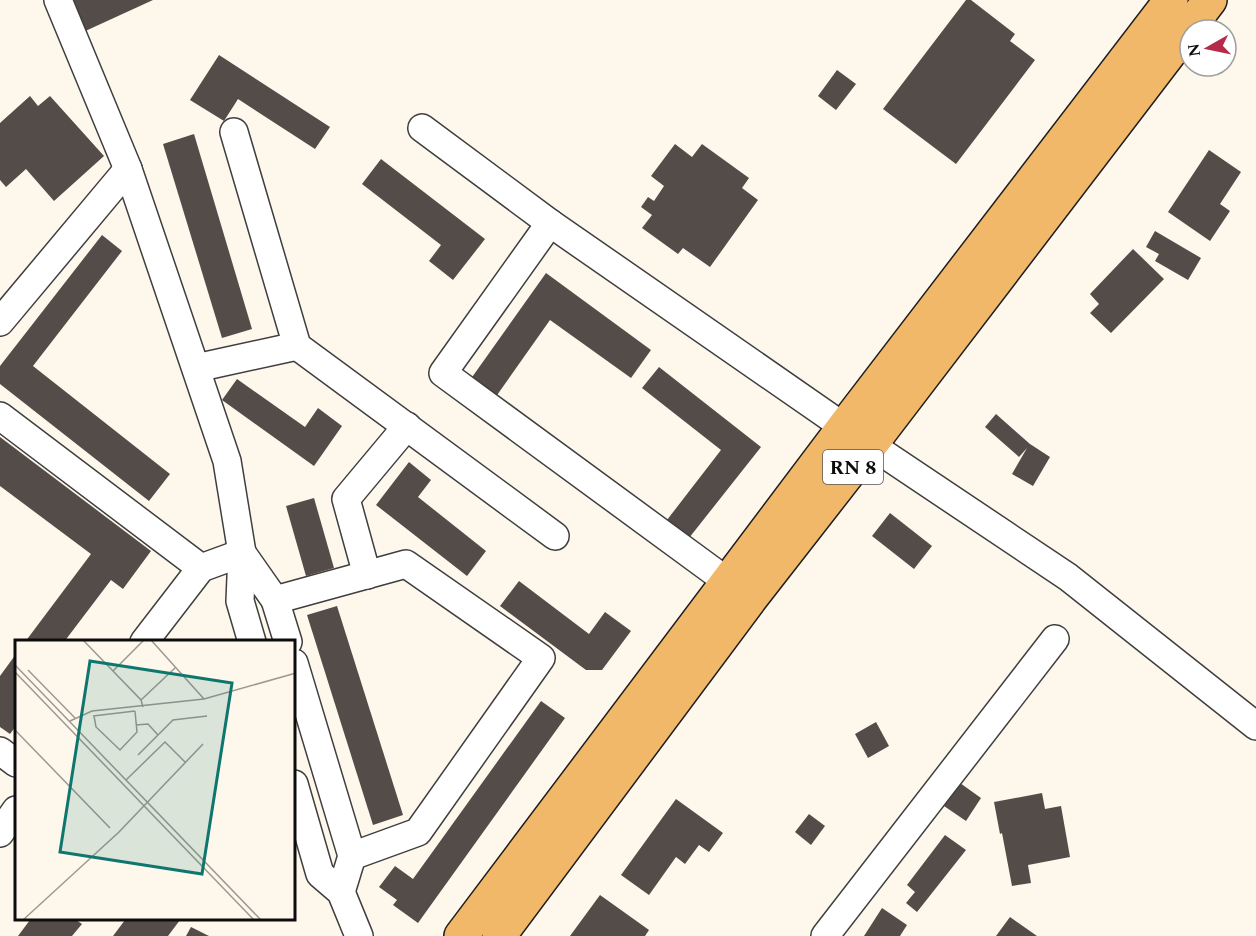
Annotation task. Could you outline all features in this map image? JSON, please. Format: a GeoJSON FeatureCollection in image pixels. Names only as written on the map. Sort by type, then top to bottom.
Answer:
{"type":"FeatureCollection","features":[{"type":"Feature","properties":{"kind":"main road","name":"RN 8"},"geometry":{"type":"LineString","coordinates":[[499,936],[751,598],[858,435],[1171,0]]}},
{"type":"Feature","properties":{"kind":"main road","name":"RN 8"},"geometry":{"type":"LineString","coordinates":[[461,936],[728,582],[858,435],[1210,0]]}},
{"type":"Feature","properties":{"kind":"street"},"geometry":{"type":"LineString","coordinates":[[58,0],[128,169],[227,461],[242,553],[240,601],[251,640]]}},
{"type":"Feature","properties":{"kind":"street"},"geometry":{"type":"LineString","coordinates":[[422,128],[550,223],[1068,577],[1256,726]]}},
{"type":"Feature","properties":{"kind":"street"},"geometry":{"type":"LineString","coordinates":[[234,132],[297,346],[555,536]]}},
{"type":"Feature","properties":{"kind":"street"},"geometry":{"type":"LineString","coordinates":[[0,322],[128,169]]}},
{"type":"Feature","properties":{"kind":"street"},"geometry":{"type":"LineString","coordinates":[[550,223],[443,373],[728,582]]}},
{"type":"Feature","properties":{"kind":"street"},"geometry":{"type":"LineString","coordinates":[[196,368],[297,346]]}},
{"type":"Feature","properties":{"kind":"street"},"geometry":{"type":"LineString","coordinates":[[0,416],[201,568]]}},
{"type":"Feature","properties":{"kind":"street"},"geometry":{"type":"LineString","coordinates":[[367,575],[346,499],[406,426]]}},
{"type":"Feature","properties":{"kind":"street"},"geometry":{"type":"LineString","coordinates":[[146,640],[201,568],[242,553]]}},
{"type":"Feature","properties":{"kind":"street"},"geometry":{"type":"LineString","coordinates":[[242,553],[275,600],[287,640]]}},
{"type":"Feature","properties":{"kind":"street"},"geometry":{"type":"LineString","coordinates":[[275,600],[406,564],[541,658],[418,832],[352,856]]}},
{"type":"Feature","properties":{"kind":"street"},"geometry":{"type":"LineString","coordinates":[[825,936],[1055,639]]}},
{"type":"Feature","properties":{"kind":"street"},"geometry":{"type":"LineString","coordinates":[[296,670],[352,856],[340,892]]}},
{"type":"Feature","properties":{"kind":"street"},"geometry":{"type":"LineString","coordinates":[[0,751],[15,762]]}},
{"type":"Feature","properties":{"kind":"street"},"geometry":{"type":"LineString","coordinates":[[296,791],[320,874],[340,892],[358,936]]}},
{"type":"Feature","properties":{"kind":"street"},"geometry":{"type":"LineString","coordinates":[[0,833],[15,811]]}},
{"type":"Feature","properties":{"kind":"building"},"geometry":{"type":"Polygon","coordinates":[[[68,0],[153,0],[81,33],[68,0]]]}},
{"type":"Feature","properties":{"kind":"building"},"geometry":{"type":"Polygon","coordinates":[[[966,0],[971,0],[1015,34],[1010,41],[1035,60],[956,164],[883,109],[966,0]]]}},
{"type":"Feature","properties":{"kind":"building"},"geometry":{"type":"Polygon","coordinates":[[[219,55],[330,127],[315,149],[238,99],[224,121],[190,100],[219,55]]]}},
{"type":"Feature","properties":{"kind":"building"},"geometry":{"type":"Polygon","coordinates":[[[837,70],[856,84],[836,110],[818,96],[837,70]]]}},
{"type":"Feature","properties":{"kind":"building"},"geometry":{"type":"Polygon","coordinates":[[[30,96],[38,106],[50,96],[104,156],[54,201],[26,169],[6,187],[0,180],[0,123],[30,96]]]}},
{"type":"Feature","properties":{"kind":"building"},"geometry":{"type":"Polygon","coordinates":[[[194,134],[252,329],[222,338],[163,144],[194,134]]]}},
{"type":"Feature","properties":{"kind":"building"},"geometry":{"type":"Polygon","coordinates":[[[675,144],[692,157],[702,144],[749,178],[742,188],[758,200],[710,267],[683,248],[678,254],[642,228],[652,215],[641,207],[648,197],[654,201],[664,186],[651,176],[675,144]]]}},
{"type":"Feature","properties":{"kind":"building"},"geometry":{"type":"Polygon","coordinates":[[[1209,150],[1241,172],[1220,204],[1230,211],[1210,241],[1168,212],[1209,150]]]}},
{"type":"Feature","properties":{"kind":"building"},"geometry":{"type":"Polygon","coordinates":[[[381,159],[485,239],[453,280],[429,261],[441,245],[362,184],[381,159]]]}},
{"type":"Feature","properties":{"kind":"building"},"geometry":{"type":"Polygon","coordinates":[[[1155,231],[1201,258],[1188,280],[1155,261],[1159,254],[1146,247],[1155,231]]]}},
{"type":"Feature","properties":{"kind":"building"},"geometry":{"type":"Polygon","coordinates":[[[102,235],[122,251],[33,366],[170,474],[149,501],[0,384],[0,366],[102,235]]]}},
{"type":"Feature","properties":{"kind":"building"},"geometry":{"type":"Polygon","coordinates":[[[1133,249],[1164,279],[1111,333],[1090,313],[1099,304],[1090,294],[1133,249]]]}},
{"type":"Feature","properties":{"kind":"building"},"geometry":{"type":"Polygon","coordinates":[[[546,273],[651,350],[631,378],[550,320],[495,398],[470,380],[546,273]]]}},
{"type":"Feature","properties":{"kind":"building"},"geometry":{"type":"Polygon","coordinates":[[[659,367],[761,447],[689,538],[667,520],[721,450],[642,388],[659,367]]]}},
{"type":"Feature","properties":{"kind":"building"},"geometry":{"type":"Polygon","coordinates":[[[237,379],[305,427],[318,408],[342,426],[314,466],[222,400],[237,379]]]}},
{"type":"Feature","properties":{"kind":"building"},"geometry":{"type":"Polygon","coordinates":[[[996,414],[1030,444],[1050,457],[1033,486],[1012,474],[1027,448],[1019,457],[985,427],[996,414]]]}},
{"type":"Feature","properties":{"kind":"building"},"geometry":{"type":"Polygon","coordinates":[[[0,437],[151,551],[123,589],[111,580],[66,640],[26,640],[91,554],[0,486],[0,437]]]}},
{"type":"Feature","properties":{"kind":"building"},"geometry":{"type":"Polygon","coordinates":[[[409,462],[431,480],[418,497],[486,551],[467,576],[376,505],[409,462]]]}},
{"type":"Feature","properties":{"kind":"building"},"geometry":{"type":"Polygon","coordinates":[[[314,498],[334,568],[306,576],[286,506],[314,498]]]}},
{"type":"Feature","properties":{"kind":"building"},"geometry":{"type":"Polygon","coordinates":[[[890,513],[932,546],[914,569],[872,536],[890,513]]]}},
{"type":"Feature","properties":{"kind":"building"},"geometry":{"type":"Polygon","coordinates":[[[519,581],[589,634],[605,612],[631,631],[602,670],[586,670],[500,606],[519,581]]]}},
{"type":"Feature","properties":{"kind":"building"},"geometry":{"type":"Polygon","coordinates":[[[337,606],[403,815],[373,825],[307,615],[337,606]]]}},
{"type":"Feature","properties":{"kind":"building"},"geometry":{"type":"Polygon","coordinates":[[[15,655],[15,727],[10,734],[0,727],[0,676],[15,655]]]}},
{"type":"Feature","properties":{"kind":"building"},"geometry":{"type":"Polygon","coordinates":[[[541,701],[565,718],[418,923],[393,905],[397,900],[379,887],[395,866],[413,879],[541,701]]]}},
{"type":"Feature","properties":{"kind":"building"},"geometry":{"type":"Polygon","coordinates":[[[876,722],[889,746],[868,758],[855,734],[876,722]]]}},
{"type":"Feature","properties":{"kind":"building"},"geometry":{"type":"Polygon","coordinates":[[[960,783],[981,798],[966,821],[944,806],[960,783]]]}},
{"type":"Feature","properties":{"kind":"building"},"geometry":{"type":"Polygon","coordinates":[[[1042,793],[1045,809],[1061,806],[1070,857],[1028,865],[1031,883],[1012,886],[994,802],[1042,793]]]}},
{"type":"Feature","properties":{"kind":"building"},"geometry":{"type":"Polygon","coordinates":[[[676,799],[723,833],[709,852],[699,845],[685,864],[676,857],[649,895],[621,875],[676,799]]]}},
{"type":"Feature","properties":{"kind":"building"},"geometry":{"type":"Polygon","coordinates":[[[809,814],[825,826],[811,845],[795,832],[809,814]]]}},
{"type":"Feature","properties":{"kind":"building"},"geometry":{"type":"Polygon","coordinates":[[[945,835],[966,850],[917,912],[906,903],[915,892],[907,885],[945,835]]]}},
{"type":"Feature","properties":{"kind":"building"},"geometry":{"type":"Polygon","coordinates":[[[600,895],[649,930],[645,936],[570,936],[600,895]]]}},
{"type":"Feature","properties":{"kind":"building"},"geometry":{"type":"Polygon","coordinates":[[[882,908],[907,925],[900,936],[864,936],[882,908]]]}},
{"type":"Feature","properties":{"kind":"building"},"geometry":{"type":"Polygon","coordinates":[[[1010,917],[1037,936],[996,936],[1010,917]]]}},
{"type":"Feature","properties":{"kind":"building"},"geometry":{"type":"Polygon","coordinates":[[[29,921],[78,921],[82,924],[72,936],[18,936],[29,921]]]}},
{"type":"Feature","properties":{"kind":"building"},"geometry":{"type":"Polygon","coordinates":[[[124,921],[179,921],[168,936],[113,936],[124,921]]]}},
{"type":"Feature","properties":{"kind":"building"},"geometry":{"type":"Polygon","coordinates":[[[191,927],[209,936],[186,936],[191,927]]]}}]}
